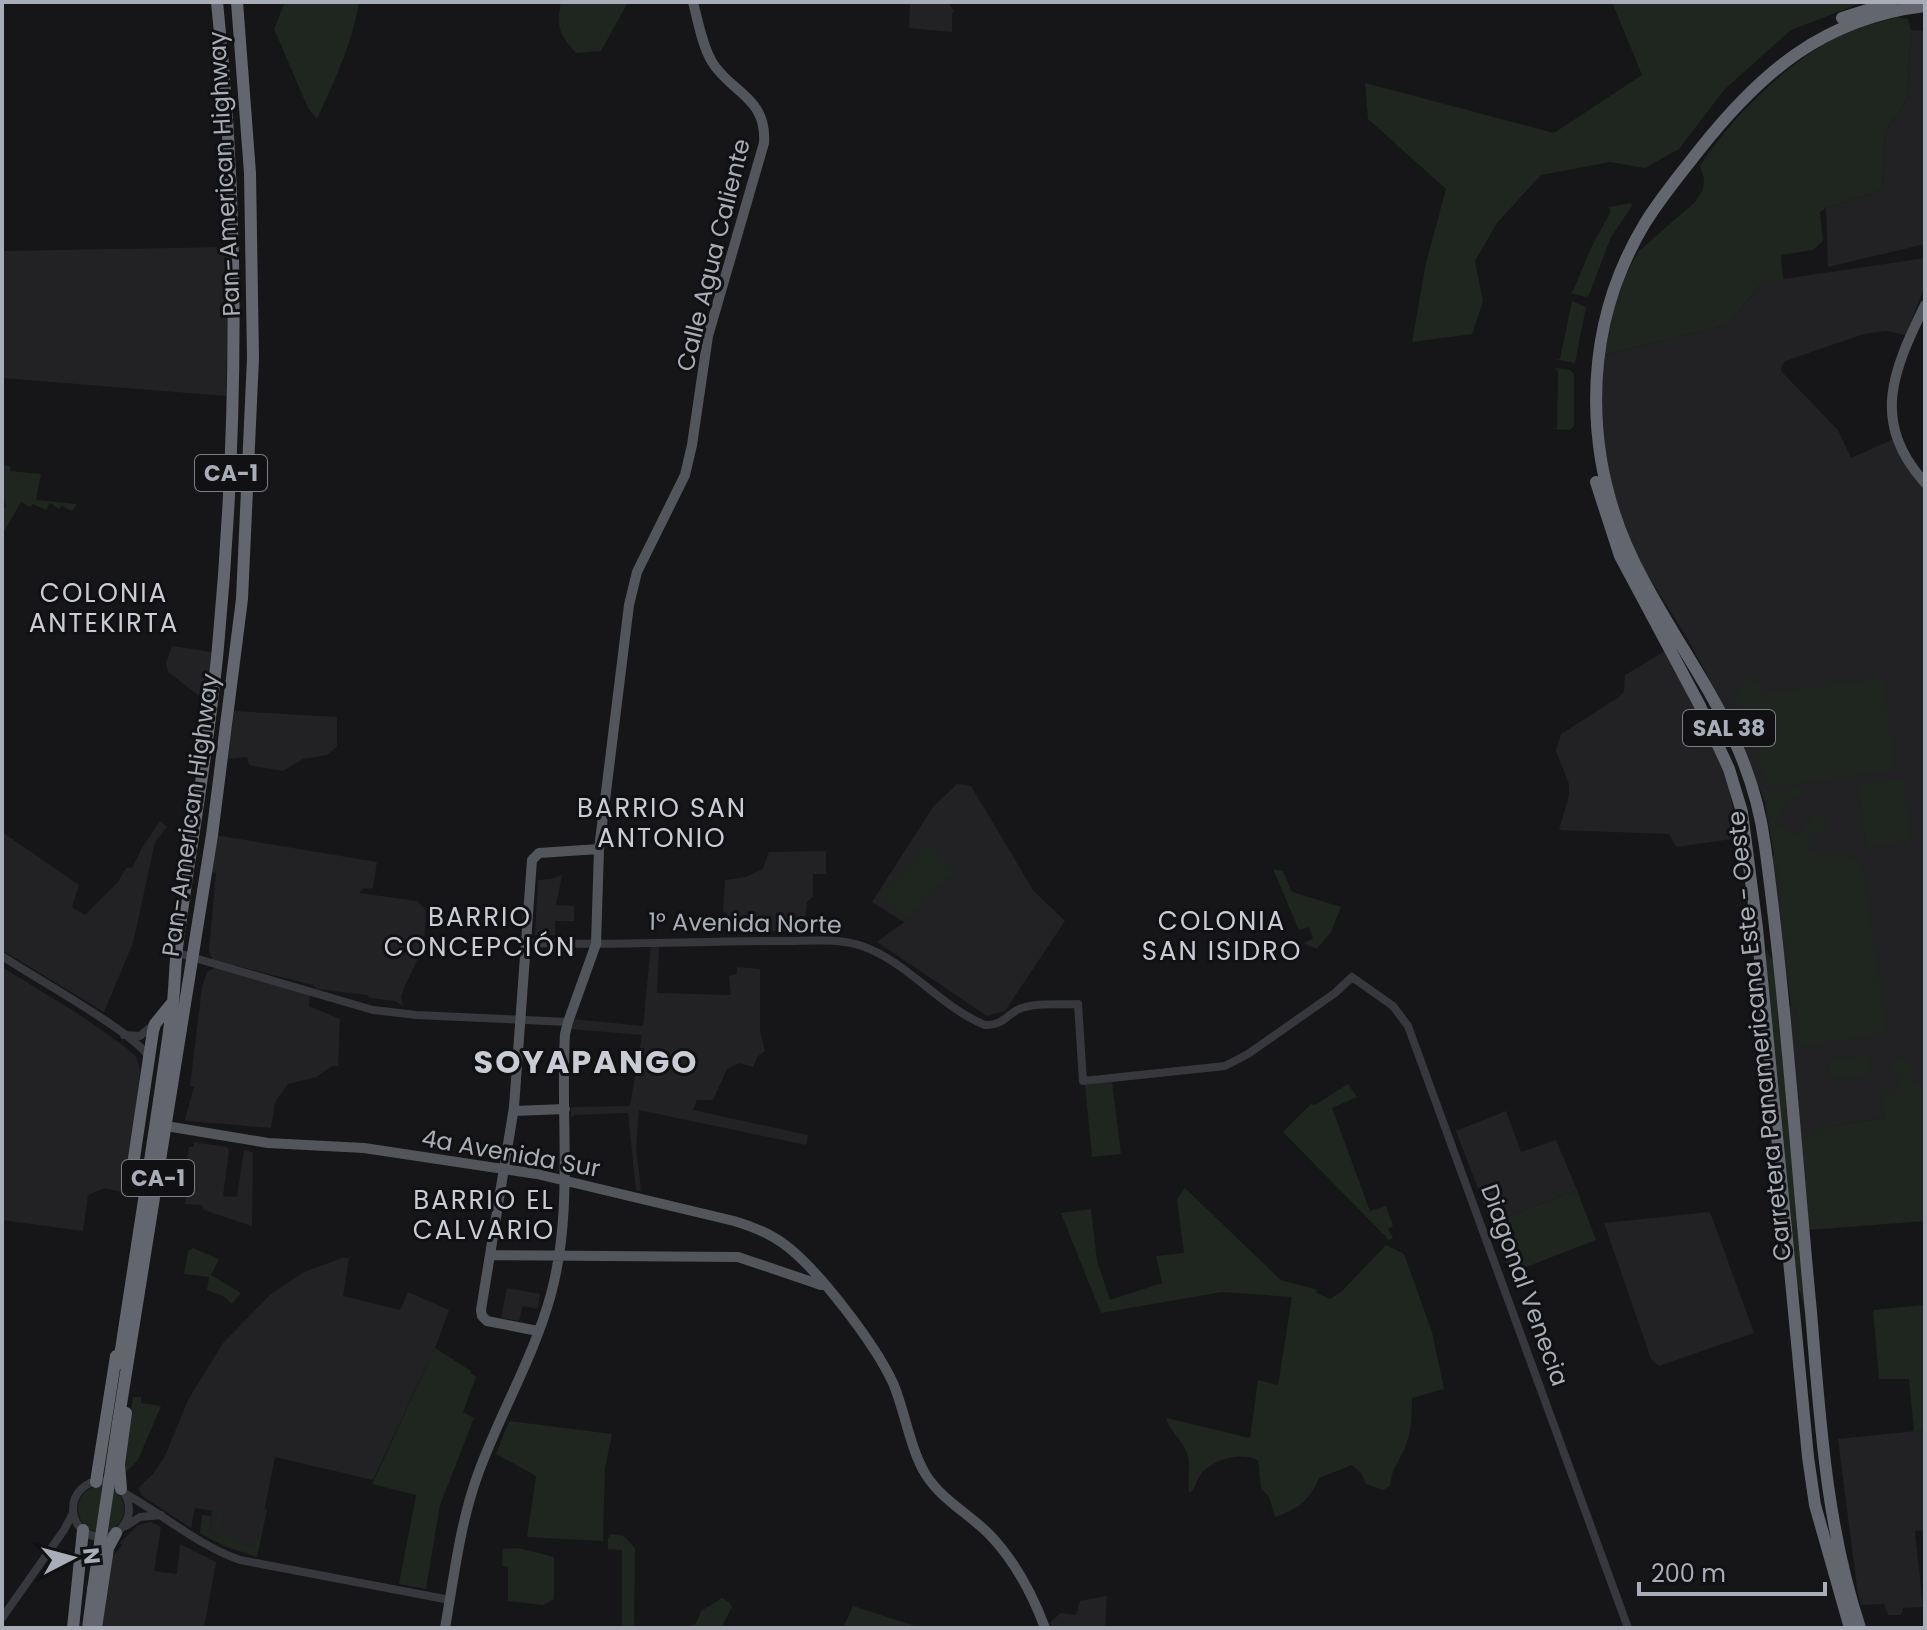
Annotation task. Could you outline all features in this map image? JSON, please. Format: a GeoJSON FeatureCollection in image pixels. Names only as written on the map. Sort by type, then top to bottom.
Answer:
{"type":"FeatureCollection","features":[{"type":"Feature","properties":{"kind":"highway","name":"Carretera Panamericana Este - Oeste"},"geometry":{"type":"LineString","coordinates":[[1847,1628],[1822,1554],[1815,1505],[1746,831],[1729,769],[1699,704],[1629,576],[1611,535],[1600,499],[1588,422],[1590,355],[1610,277],[1630,234],[1676,168],[1714,120],[1757,74],[1799,41],[1849,16],[1892,2]]}},
{"type":"Feature","properties":{"kind":"highway","name":"Pan-American Highway"},"geometry":{"type":"LineString","coordinates":[[80,1628],[89,1589],[134,1298],[166,1126],[187,956],[197,934],[242,599],[253,358],[250,173],[227,4]]}},
{"type":"Feature","properties":{"kind":"highway","name":"Pan-American Highway"},"geometry":{"type":"LineString","coordinates":[[134,1298],[145,1192],[218,649],[233,433],[235,311],[227,104],[227,4]]}},
{"type":"Feature","properties":{"kind":"highway","name":"Carretera Panamericana Este - Oeste"},"geometry":{"type":"LineString","coordinates":[[1860,1628],[1842,1567],[1825,1472],[1763,831],[1740,751],[1707,684],[1645,584],[1613,512],[1602,471],[1595,382],[1599,345],[1617,281],[1645,224],[1701,147],[1751,90],[1797,52],[1833,32],[1871,16],[1925,6]]}},
{"type":"Feature","properties":{"kind":"highway"},"geometry":{"type":"LineString","coordinates":[[1757,928],[1767,935],[1773,925]]}},
{"type":"Feature","properties":{"kind":"highway"},"geometry":{"type":"LineString","coordinates":[[1759,955],[1768,944],[1773,946],[1776,953]]}},
{"type":"Feature","properties":{"kind":"highway"},"geometry":{"type":"LineString","coordinates":[[145,1192],[136,1181],[133,1165],[155,1024],[172,1003]]}},
{"type":"Feature","properties":{"kind":"highway"},"geometry":{"type":"LineString","coordinates":[[1792,1292],[1798,1293],[1801,1312],[1811,1318]]}},
{"type":"Feature","properties":{"kind":"highway"},"geometry":{"type":"LineString","coordinates":[[96,1482],[118,1338],[134,1298]]}},
{"type":"Feature","properties":{"kind":"highway"},"geometry":{"type":"LineString","coordinates":[[122,1491],[119,1464],[140,1315],[134,1298]]}},
{"type":"Feature","properties":{"kind":"highway"},"geometry":{"type":"LineString","coordinates":[[1795,1322],[1804,1321],[1808,1327],[1814,1379],[1817,1382]]}},
{"type":"Feature","properties":{"kind":"highway"},"geometry":{"type":"LineString","coordinates":[[73,1628],[81,1528]]}},
{"type":"Feature","properties":{"kind":"highway"},"geometry":{"type":"LineString","coordinates":[[96,1628],[108,1548],[118,1531]]}},
{"type":"Feature","properties":{"kind":"highway"},"geometry":{"type":"LineString","coordinates":[[1842,1567],[1868,1628]]}},
{"type":"Feature","properties":{"kind":"highway","name":"Pan-American Highway"},"geometry":{"type":"LineString","coordinates":[[88,1628],[89,1589]]}},
{"type":"Feature","properties":{"kind":"main road","name":"Calle Agua Caliente"},"geometry":{"type":"LineString","coordinates":[[445,1628],[463,1527],[477,1475],[551,1294],[565,1180],[565,1048],[568,1022],[596,944],[599,849],[634,580],[685,475],[708,336],[763,148],[763,122],[749,97],[714,65],[693,2]]}},
{"type":"Feature","properties":{"kind":"main road"},"geometry":{"type":"LineString","coordinates":[[197,934],[200,888],[233,642],[248,446],[249,265],[244,142],[227,4]]}},
{"type":"Feature","properties":{"kind":"main road"},"geometry":{"type":"LineString","coordinates":[[174,989],[187,956],[225,619],[236,450],[238,240],[231,42]]}},
{"type":"Feature","properties":{"kind":"main road"},"geometry":{"type":"LineString","coordinates":[[1925,305],[1893,378],[1891,403],[1898,438],[1912,467],[1925,483]]}},
{"type":"Feature","properties":{"kind":"main road"},"geometry":{"type":"LineString","coordinates":[[538,1331],[487,1321],[481,1310],[514,1111],[532,860],[543,852],[599,849]]}},
{"type":"Feature","properties":{"kind":"main road"},"geometry":{"type":"LineString","coordinates":[[514,1111],[565,1109]]}},
{"type":"Feature","properties":{"kind":"main road","name":"4a Avenida Sur"},"geometry":{"type":"LineString","coordinates":[[166,1126],[268,1143],[369,1149],[537,1174],[752,1226],[783,1243],[800,1258],[853,1320],[886,1368],[927,1476],[1009,1558],[1028,1588],[1045,1628]]}},
{"type":"Feature","properties":{"kind":"main road"},"geometry":{"type":"LineString","coordinates":[[490,1255],[738,1257],[823,1285]]}},
{"type":"Feature","properties":{"kind":"main road"},"geometry":{"type":"LineString","coordinates":[[794,1276],[802,1269],[800,1258]]}},
{"type":"Feature","properties":{"kind":"street","name":"1° Avenida Norte"},"geometry":{"type":"LineString","coordinates":[[526,943],[725,940],[850,943],[887,959],[985,1025],[1002,1023],[1016,1011],[1027,1007],[1078,1004],[1083,1081],[1225,1066],[1248,1054],[1335,993],[1352,977]]}},
{"type":"Feature","properties":{"kind":"street"},"geometry":{"type":"LineString","coordinates":[[2,956],[124,1035],[145,1050],[149,1057]]}},
{"type":"Feature","properties":{"kind":"street"},"geometry":{"type":"LineString","coordinates":[[187,956],[373,1010],[568,1022]]}},
{"type":"Feature","properties":{"kind":"street","name":"Diagonal Venecia"},"geometry":{"type":"LineString","coordinates":[[1352,977],[1393,1006],[1408,1026],[1628,1628]]}},
{"type":"Feature","properties":{"kind":"street"},"geometry":{"type":"LineString","coordinates":[[124,1035],[140,1036],[155,1024]]}},
{"type":"Feature","properties":{"kind":"street"},"geometry":{"type":"LineString","coordinates":[[2,1618],[64,1530],[78,1494],[96,1482],[106,1482],[221,1553],[240,1560],[450,1600]]}},
{"type":"Feature","properties":{"kind":"street"},"geometry":{"type":"LineString","coordinates":[[118,1531],[128,1512],[122,1491]]}},
{"type":"Feature","properties":{"kind":"street"},"geometry":{"type":"LineString","coordinates":[[73,1513],[81,1528]]}},
{"type":"Feature","properties":{"kind":"street"},"geometry":{"type":"LineString","coordinates":[[64,1530],[81,1528],[102,1537],[140,1517],[162,1515]]}},
{"type":"Feature","properties":{"kind":"shaded area"},"geometry":{"type":"Polygon","coordinates":[[[285,2],[359,2],[348,47],[317,119],[308,108],[274,29],[285,2]]]}},
{"type":"Feature","properties":{"kind":"shaded area"},"geometry":{"type":"Polygon","coordinates":[[[561,2],[628,2],[601,51],[576,53],[560,30],[561,2]]]}},
{"type":"Feature","properties":{"kind":"shaded area"},"geometry":{"type":"Polygon","coordinates":[[[910,2],[948,2],[954,11],[952,32],[909,28],[910,2]]]}},
{"type":"Feature","properties":{"kind":"shaded area"},"geometry":{"type":"Polygon","coordinates":[[[1612,2],[1864,2],[1791,30],[1724,90],[1679,149],[1645,168],[1610,162],[1541,175],[1497,223],[1475,261],[1483,301],[1472,334],[1412,342],[1426,263],[1446,189],[1368,119],[1365,83],[1554,133],[1642,75],[1612,2]]]}},
{"type":"Feature","properties":{"kind":"shaded area"},"geometry":{"type":"Polygon","coordinates":[[[1897,17],[1908,19],[1911,31],[1907,99],[1885,132],[1882,190],[1820,212],[1823,241],[1813,250],[1781,255],[1783,280],[1763,282],[1727,325],[1604,355],[1615,305],[1627,272],[1639,251],[1695,202],[1703,190],[1704,178],[1700,166],[1729,127],[1766,88],[1829,41],[1850,31],[1897,17]]]}},
{"type":"Feature","properties":{"kind":"shaded area"},"geometry":{"type":"Polygon","coordinates":[[[1911,30],[1925,31],[1925,244],[1828,267],[1826,208],[1882,190],[1885,132],[1907,99],[1911,30]]]}},
{"type":"Feature","properties":{"kind":"shaded area"},"geometry":{"type":"Polygon","coordinates":[[[1631,203],[1611,237],[1589,295],[1570,293],[1611,211],[1608,207],[1631,203]]]}},
{"type":"Feature","properties":{"kind":"shaded area"},"geometry":{"type":"Polygon","coordinates":[[[229,247],[226,396],[2,378],[2,251],[229,247]]]}},
{"type":"Feature","properties":{"kind":"shaded area"},"geometry":{"type":"Polygon","coordinates":[[[1925,258],[1925,285],[1906,335],[1886,331],[1864,334],[1785,361],[1781,368],[1838,430],[1851,458],[1894,439],[1925,482],[1925,1112],[1821,1128],[1800,1145],[1787,1011],[1791,1005],[1771,867],[1774,854],[1764,800],[1741,738],[1687,638],[1639,561],[1614,498],[1600,419],[1604,355],[1727,325],[1763,282],[1925,258]]]}},
{"type":"Feature","properties":{"kind":"shaded area"},"geometry":{"type":"Polygon","coordinates":[[[1572,301],[1586,307],[1575,363],[1555,359],[1560,359],[1572,301]]]}},
{"type":"Feature","properties":{"kind":"shaded area"},"geometry":{"type":"Polygon","coordinates":[[[1555,368],[1570,370],[1574,374],[1574,426],[1570,430],[1553,429],[1557,428],[1558,371],[1555,368]]]}},
{"type":"Feature","properties":{"kind":"shaded area"},"geometry":{"type":"Polygon","coordinates":[[[2,465],[10,466],[10,471],[41,474],[36,500],[77,504],[72,511],[62,506],[59,509],[50,503],[46,510],[21,502],[2,535],[2,508],[6,507],[2,494],[2,465]]]}},
{"type":"Feature","properties":{"kind":"shaded area"},"geometry":{"type":"Polygon","coordinates":[[[172,646],[212,652],[206,701],[168,672],[166,663],[172,646]]]}},
{"type":"Feature","properties":{"kind":"shaded area"},"geometry":{"type":"Polygon","coordinates":[[[1665,651],[1696,705],[1727,779],[1739,838],[1676,847],[1669,834],[1559,830],[1569,796],[1569,784],[1556,751],[1561,734],[1619,697],[1624,691],[1625,675],[1665,651]]]}},
{"type":"Feature","properties":{"kind":"shaded area"},"geometry":{"type":"Polygon","coordinates":[[[1750,676],[1761,686],[1759,690],[1762,694],[1883,678],[1895,770],[1775,787],[1764,777],[1754,736],[1736,700],[1738,691],[1750,676]]]}},
{"type":"Feature","properties":{"kind":"shaded area"},"geometry":{"type":"Polygon","coordinates":[[[234,711],[337,717],[337,746],[327,755],[303,759],[283,771],[249,765],[247,757],[228,759],[234,711]]]}},
{"type":"Feature","properties":{"kind":"shaded area"},"geometry":{"type":"Polygon","coordinates":[[[1902,779],[1911,840],[1873,846],[1874,852],[1868,853],[1858,782],[1864,784],[1902,779]]]}},
{"type":"Feature","properties":{"kind":"shaded area"},"geometry":{"type":"Polygon","coordinates":[[[957,784],[971,786],[1033,890],[1065,921],[1005,1011],[987,1016],[877,942],[904,922],[872,902],[933,807],[957,784]]]}},
{"type":"Feature","properties":{"kind":"shaded area"},"geometry":{"type":"Polygon","coordinates":[[[1762,788],[1772,793],[1807,788],[1791,798],[1774,822],[1797,838],[1813,815],[1825,814],[1827,831],[1813,833],[1806,840],[1806,843],[1816,842],[1809,845],[1810,853],[1818,852],[1818,857],[1845,853],[1862,864],[1887,1033],[1801,1046],[1796,1003],[1792,1006],[1777,864],[1771,867],[1774,855],[1769,824],[1773,817],[1769,817],[1762,788]]]}},
{"type":"Feature","properties":{"kind":"shaded area"},"geometry":{"type":"Polygon","coordinates":[[[160,821],[167,827],[155,842],[133,943],[104,1012],[2,950],[2,832],[79,885],[72,907],[85,915],[118,882],[126,868],[132,868],[160,821]]]}},
{"type":"Feature","properties":{"kind":"shaded area"},"geometry":{"type":"Polygon","coordinates":[[[215,835],[377,862],[373,888],[363,889],[359,893],[417,901],[426,910],[424,946],[404,988],[401,997],[403,1006],[395,1001],[369,998],[368,995],[317,989],[313,985],[213,960],[209,951],[216,873],[210,872],[215,835]]]}},
{"type":"Feature","properties":{"kind":"shaded area"},"geometry":{"type":"Polygon","coordinates":[[[928,843],[955,871],[907,920],[880,894],[928,843]]]}},
{"type":"Feature","properties":{"kind":"shaded area"},"geometry":{"type":"Polygon","coordinates":[[[826,851],[826,874],[813,874],[813,897],[807,902],[804,932],[725,930],[725,880],[745,877],[763,869],[769,852],[826,851]]]}},
{"type":"Feature","properties":{"kind":"shaded area"},"geometry":{"type":"Polygon","coordinates":[[[1273,869],[1283,871],[1292,892],[1341,907],[1331,932],[1317,949],[1303,943],[1313,939],[1309,927],[1299,930],[1273,869]]]}},
{"type":"Feature","properties":{"kind":"shaded area"},"geometry":{"type":"Polygon","coordinates":[[[562,875],[556,905],[574,906],[574,921],[555,921],[555,935],[535,935],[538,880],[562,875]]]}},
{"type":"Feature","properties":{"kind":"shaded area"},"geometry":{"type":"Polygon","coordinates":[[[651,945],[659,945],[657,993],[731,995],[729,976],[737,974],[737,967],[760,969],[760,1031],[765,1051],[758,1056],[753,1067],[739,1063],[727,1069],[713,1100],[697,1100],[693,1110],[808,1135],[806,1145],[639,1110],[636,1147],[641,1191],[636,1190],[628,1113],[574,1115],[571,1118],[571,1107],[630,1106],[642,1035],[571,1029],[573,1019],[643,1026],[651,945]]]}},
{"type":"Feature","properties":{"kind":"shaded area"},"geometry":{"type":"Polygon","coordinates":[[[1767,950],[1773,962],[1799,1216],[1805,1314],[1801,1294],[1796,1287],[1767,950]]]}},
{"type":"Feature","properties":{"kind":"shaded area"},"geometry":{"type":"Polygon","coordinates":[[[2,967],[124,1046],[136,1056],[140,1069],[130,1194],[105,1188],[88,1195],[83,1231],[2,1220],[2,967]]]}},
{"type":"Feature","properties":{"kind":"shaded area"},"geometry":{"type":"Polygon","coordinates":[[[217,967],[310,993],[309,1006],[340,1019],[338,1066],[332,1066],[316,1077],[288,1084],[275,1102],[271,1128],[185,1119],[194,1087],[190,1086],[202,987],[207,972],[217,967]]]}},
{"type":"Feature","properties":{"kind":"shaded area"},"geometry":{"type":"Polygon","coordinates":[[[1869,1055],[1871,1074],[1831,1079],[1828,1061],[1869,1055]]]}},
{"type":"Feature","properties":{"kind":"shaded area"},"geometry":{"type":"Polygon","coordinates":[[[1896,1055],[1912,1066],[1912,1079],[1925,1089],[1925,1221],[1808,1230],[1800,1145],[1820,1128],[1886,1118],[1882,1090],[1892,1095],[1902,1081],[1889,1071],[1896,1055]]]}},
{"type":"Feature","properties":{"kind":"shaded area"},"geometry":{"type":"Polygon","coordinates":[[[1112,1082],[1121,1154],[1092,1157],[1085,1085],[1112,1082]]]}},
{"type":"Feature","properties":{"kind":"shaded area"},"geometry":{"type":"Polygon","coordinates":[[[1348,1084],[1357,1097],[1332,1108],[1370,1211],[1386,1206],[1393,1226],[1388,1229],[1393,1238],[1389,1240],[1283,1132],[1311,1104],[1315,1105],[1348,1084]]]}},
{"type":"Feature","properties":{"kind":"shaded area"},"geometry":{"type":"Polygon","coordinates":[[[1506,1111],[1521,1152],[1556,1140],[1577,1190],[1491,1223],[1456,1131],[1506,1111]]]}},
{"type":"Feature","properties":{"kind":"shaded area"},"geometry":{"type":"Polygon","coordinates":[[[194,1142],[227,1147],[229,1150],[223,1196],[237,1197],[244,1150],[253,1152],[252,1226],[204,1210],[201,1205],[185,1204],[189,1147],[194,1147],[194,1142]]]}},
{"type":"Feature","properties":{"kind":"shaded area"},"geometry":{"type":"Polygon","coordinates":[[[1185,1188],[1281,1280],[1318,1290],[1315,1292],[1330,1299],[1342,1291],[1386,1245],[1404,1254],[1432,1332],[1444,1389],[1412,1398],[1409,1435],[1390,1486],[1383,1490],[1366,1484],[1361,1473],[1352,1465],[1319,1478],[1302,1503],[1275,1517],[1269,1497],[1261,1488],[1258,1460],[1243,1456],[1210,1466],[1189,1493],[1187,1453],[1166,1418],[1250,1438],[1258,1380],[1278,1385],[1292,1297],[1222,1292],[1101,1313],[1061,1213],[1091,1209],[1097,1261],[1110,1300],[1162,1283],[1156,1256],[1184,1253],[1177,1199],[1185,1188]]]}},
{"type":"Feature","properties":{"kind":"shaded area"},"geometry":{"type":"Polygon","coordinates":[[[1577,1190],[1596,1240],[1510,1273],[1491,1223],[1577,1190]]]}},
{"type":"Feature","properties":{"kind":"shaded area"},"geometry":{"type":"Polygon","coordinates":[[[1710,1212],[1754,1333],[1659,1366],[1651,1359],[1604,1223],[1710,1212]]]}},
{"type":"Feature","properties":{"kind":"shaded area"},"geometry":{"type":"Polygon","coordinates":[[[193,1248],[219,1259],[211,1275],[241,1293],[232,1304],[223,1296],[207,1290],[209,1277],[184,1274],[188,1251],[193,1248]]]}},
{"type":"Feature","properties":{"kind":"shaded area"},"geometry":{"type":"Polygon","coordinates":[[[349,1258],[343,1296],[400,1310],[408,1292],[449,1310],[435,1348],[373,1480],[275,1457],[256,1553],[209,1534],[212,1511],[195,1508],[191,1528],[142,1496],[138,1488],[153,1474],[165,1456],[188,1400],[223,1343],[271,1294],[304,1272],[349,1258]]]}},
{"type":"Feature","properties":{"kind":"shaded area"},"geometry":{"type":"Polygon","coordinates":[[[507,1288],[540,1294],[538,1309],[523,1306],[519,1321],[501,1318],[507,1288]]]}},
{"type":"Feature","properties":{"kind":"shaded area"},"geometry":{"type":"Polygon","coordinates":[[[1925,1305],[1925,1430],[1914,1431],[1909,1379],[1879,1379],[1873,1310],[1925,1305]]]}},
{"type":"Feature","properties":{"kind":"shaded area"},"geometry":{"type":"Polygon","coordinates":[[[435,1348],[476,1377],[463,1412],[474,1418],[440,1505],[426,1589],[399,1584],[416,1495],[372,1484],[435,1348]]]}},
{"type":"Feature","properties":{"kind":"shaded area"},"geometry":{"type":"Polygon","coordinates":[[[133,1397],[141,1397],[141,1403],[161,1406],[138,1460],[126,1472],[124,1453],[133,1397]]]}},
{"type":"Feature","properties":{"kind":"shaded area"},"geometry":{"type":"Polygon","coordinates":[[[509,1421],[612,1434],[605,1468],[603,1541],[527,1537],[536,1476],[496,1454],[509,1421]]]}},
{"type":"Feature","properties":{"kind":"shaded area"},"geometry":{"type":"Polygon","coordinates":[[[1925,1430],[1925,1530],[1915,1531],[1923,1607],[1903,1608],[1901,1615],[1888,1615],[1884,1604],[1861,1605],[1858,1595],[1838,1439],[1925,1430]]]}},
{"type":"Feature","properties":{"kind":"shaded area"},"geometry":{"type":"Polygon","coordinates":[[[101,1486],[118,1492],[124,1509],[118,1526],[101,1532],[84,1526],[78,1509],[84,1492],[101,1486]]]}},
{"type":"Feature","properties":{"kind":"shaded area"},"geometry":{"type":"Polygon","coordinates":[[[261,1509],[267,1510],[257,1557],[224,1546],[200,1533],[202,1515],[211,1516],[209,1534],[220,1538],[214,1533],[218,1512],[222,1511],[218,1533],[241,1538],[238,1543],[255,1549],[263,1513],[261,1509]]]}},
{"type":"Feature","properties":{"kind":"shaded area"},"geometry":{"type":"Polygon","coordinates":[[[151,1522],[161,1527],[154,1571],[177,1574],[180,1544],[216,1562],[204,1628],[99,1628],[112,1557],[122,1545],[120,1543],[138,1525],[151,1522]]]}},
{"type":"Feature","properties":{"kind":"shaded area"},"geometry":{"type":"Polygon","coordinates":[[[611,1534],[624,1536],[635,1548],[634,1628],[622,1628],[622,1550],[608,1549],[611,1534]]]}},
{"type":"Feature","properties":{"kind":"shaded area"},"geometry":{"type":"Polygon","coordinates":[[[518,1548],[554,1557],[554,1599],[543,1605],[508,1601],[508,1567],[502,1566],[503,1549],[518,1548]]]}},
{"type":"Feature","properties":{"kind":"shaded area"},"geometry":{"type":"Polygon","coordinates":[[[1107,1596],[1105,1628],[1052,1628],[1050,1622],[1061,1613],[1076,1615],[1080,1601],[1107,1596]]]}},
{"type":"Feature","properties":{"kind":"shaded area"},"geometry":{"type":"Polygon","coordinates":[[[722,1598],[732,1607],[721,1628],[678,1628],[696,1624],[701,1611],[722,1598]]]}},
{"type":"Feature","properties":{"kind":"shaded area"},"geometry":{"type":"Polygon","coordinates":[[[853,1606],[921,1628],[843,1628],[853,1606]]]}},
{"type":"Feature","properties":{"kind":"district","name":"COLONIA ANTEKIRTA"},"geometry":{"type":"Point","coordinates":[104,608]}},
{"type":"Feature","properties":{"kind":"district","name":"BARRIO SAN ANTONIO"},"geometry":{"type":"Point","coordinates":[662,823]}},
{"type":"Feature","properties":{"kind":"district","name":"BARRIO CONCEPCIÓN"},"geometry":{"type":"Point","coordinates":[480,932]}},
{"type":"Feature","properties":{"kind":"district","name":"COLONIA SAN ISIDRO"},"geometry":{"type":"Point","coordinates":[1222,936]}},
{"type":"Feature","properties":{"kind":"district","name":"SOYAPANGO"},"geometry":{"type":"Point","coordinates":[586,1061]}},
{"type":"Feature","properties":{"kind":"district","name":"BARRIO EL CALVARIO"},"geometry":{"type":"Point","coordinates":[484,1215]}}]}
